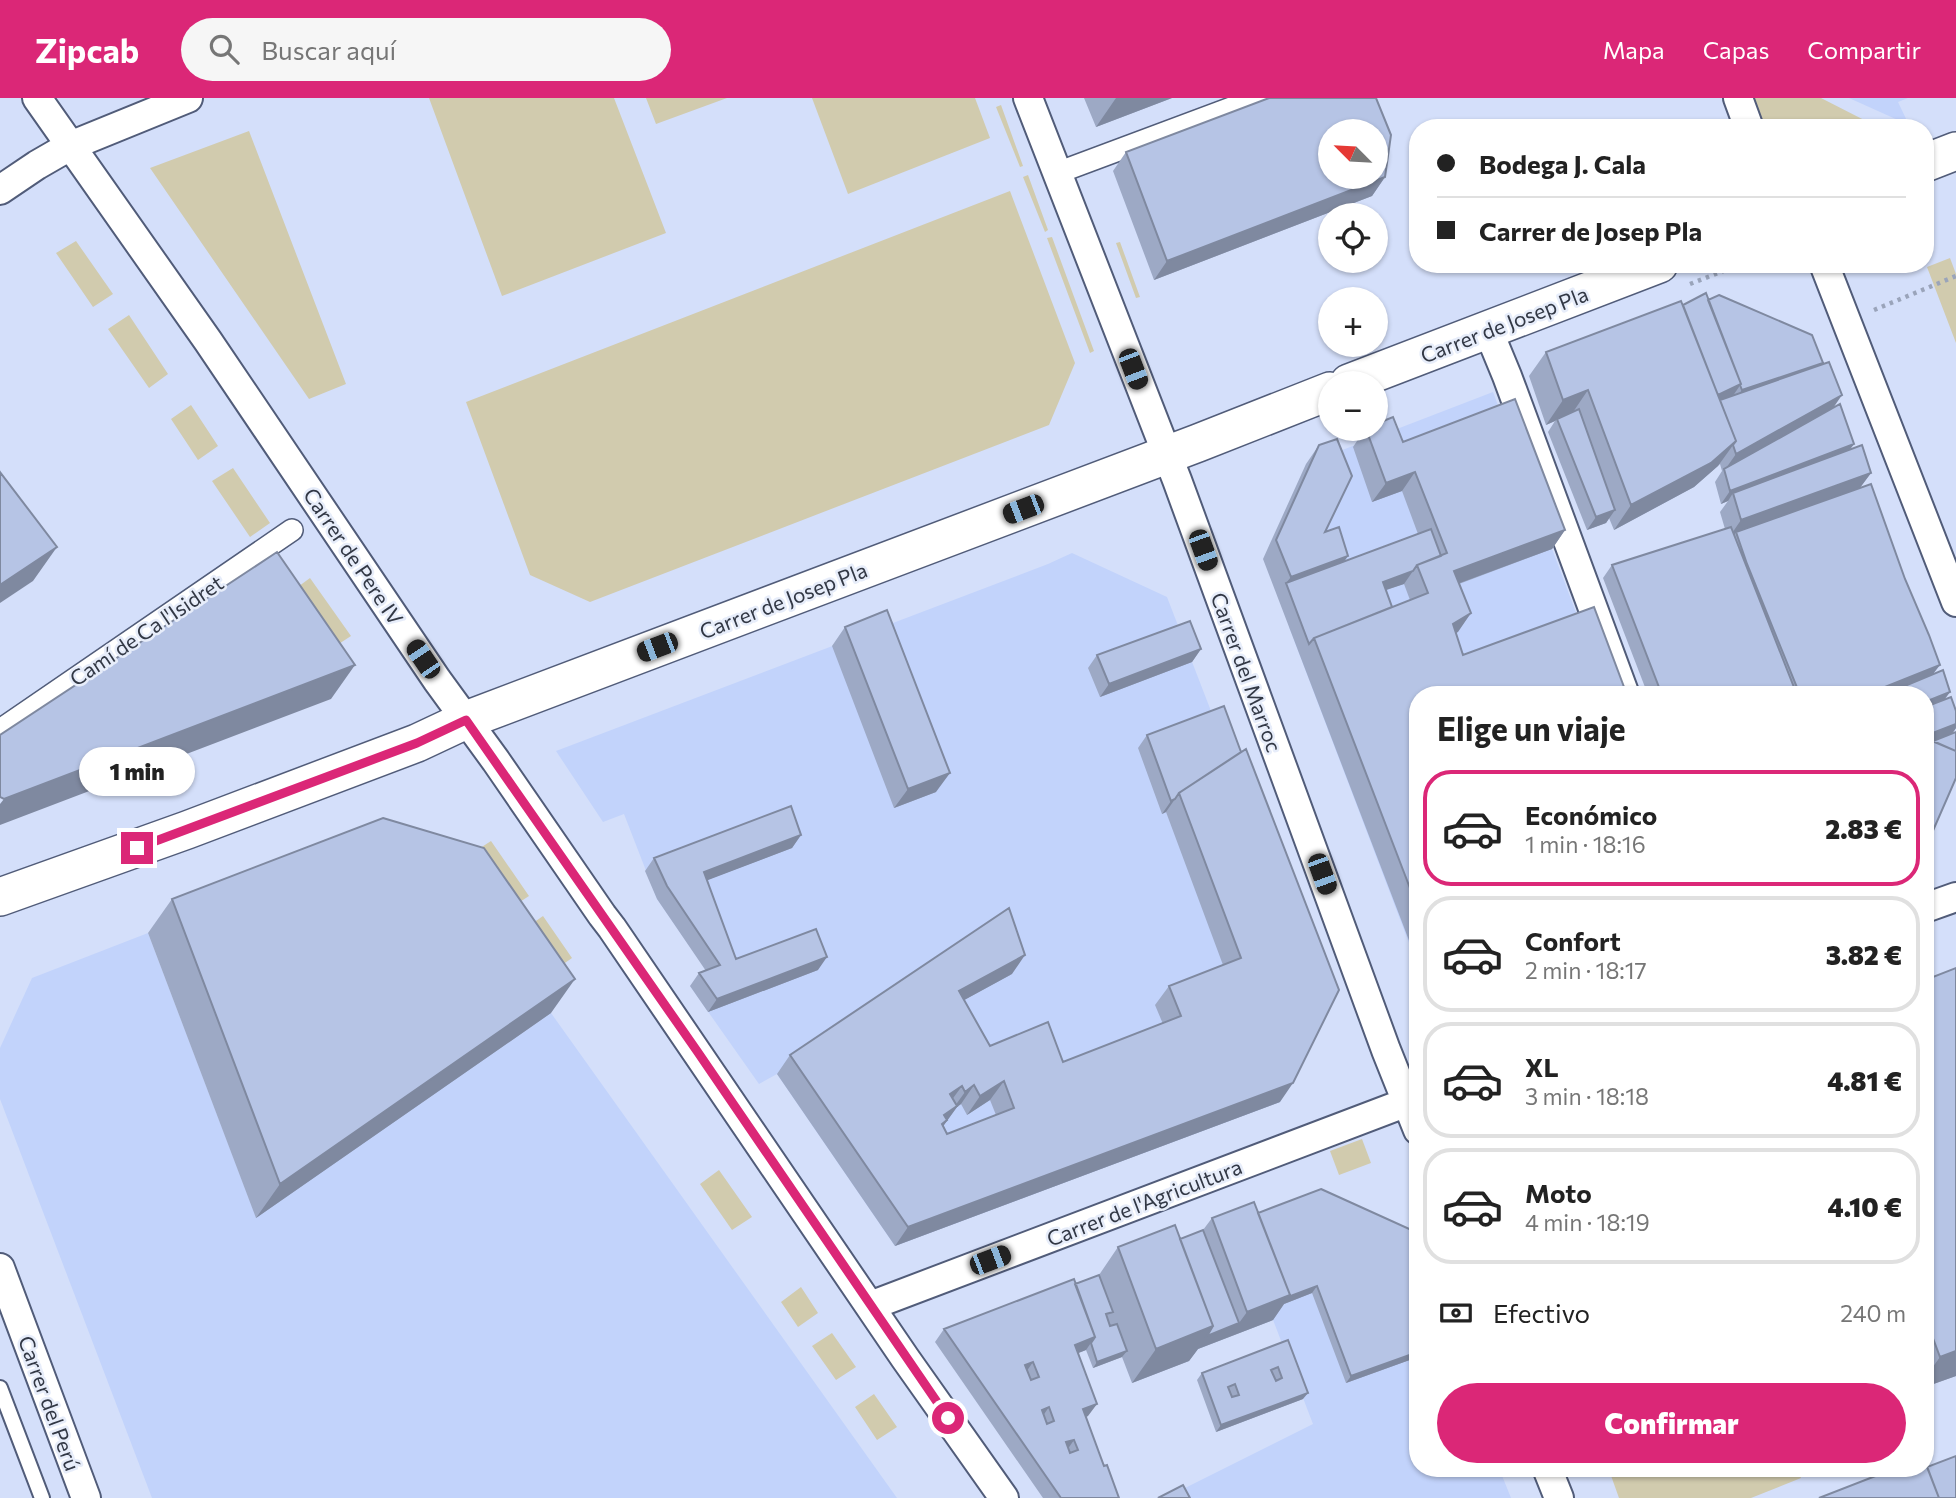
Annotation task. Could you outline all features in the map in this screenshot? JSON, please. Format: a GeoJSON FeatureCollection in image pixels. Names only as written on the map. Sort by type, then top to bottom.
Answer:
{"type":"FeatureCollection","features":[{"type":"Feature","properties":{"kind":"street","name":"Carrer de Pere IV"},"geometry":{"type":"LineString","coordinates":[[37,98],[208,341],[437,680],[690,1040],[1004,1498]]}},
{"type":"Feature","properties":{"kind":"street"},"geometry":{"type":"LineString","coordinates":[[0,190],[70,146],[188,98]]}},
{"type":"Feature","properties":{"kind":"street","name":"Carrer del Marroc"},"geometry":{"type":"LineString","coordinates":[[1028,98],[1409,1092]]}},
{"type":"Feature","properties":{"kind":"street"},"geometry":{"type":"LineString","coordinates":[[1057,173],[1258,98]]}},
{"type":"Feature","properties":{"kind":"street"},"geometry":{"type":"LineString","coordinates":[[1738,98],[1746,119]]}},
{"type":"Feature","properties":{"kind":"street"},"geometry":{"type":"LineString","coordinates":[[1934,160],[1956,151]]}},
{"type":"Feature","properties":{"kind":"street","name":"Carrer de Josep Pla"},"geometry":{"type":"LineString","coordinates":[[1380,371],[1636,273]]}},
{"type":"Feature","properties":{"kind":"street"},"geometry":{"type":"LineString","coordinates":[[1828,273],[1956,602]]}},
{"type":"Feature","properties":{"kind":"street"},"geometry":{"type":"LineString","coordinates":[[1488,330],[1622,686]]}},
{"type":"Feature","properties":{"kind":"street","name":"Carrer de Josep Pla"},"geometry":{"type":"LineString","coordinates":[[0,897],[392,753],[466,720],[1318,396]]}},
{"type":"Feature","properties":{"kind":"street","name":"Camí de Ca l'Isidret"},"geometry":{"type":"LineString","coordinates":[[0,730],[292,530]]}},
{"type":"Feature","properties":{"kind":"street"},"geometry":{"type":"LineString","coordinates":[[1934,905],[1956,897]]}},
{"type":"Feature","properties":{"kind":"street","name":"Carrer de l'Agricultura"},"geometry":{"type":"LineString","coordinates":[[870,1306],[1409,1101]]}},
{"type":"Feature","properties":{"kind":"street","name":"Carrer del Perú"},"geometry":{"type":"LineString","coordinates":[[0,1268],[86,1498]]}},
{"type":"Feature","properties":{"kind":"street"},"geometry":{"type":"LineString","coordinates":[[1551,1477],[1559,1498]]}},
{"type":"Feature","properties":{"kind":"lane"},"geometry":{"type":"LineString","coordinates":[[0,1388],[42,1498]]}},
{"type":"Feature","properties":{"kind":"path"},"geometry":{"type":"LineString","coordinates":[[1874,310],[1956,276]]}},
{"type":"Feature","properties":{"kind":"shaded area"},"geometry":{"type":"Polygon","coordinates":[[[429,98],[614,98],[666,233],[502,296],[429,98]]]}},
{"type":"Feature","properties":{"kind":"shaded area"},"geometry":{"type":"Polygon","coordinates":[[[646,98],[727,98],[656,124],[646,98]]]}},
{"type":"Feature","properties":{"kind":"shaded area"},"geometry":{"type":"Polygon","coordinates":[[[812,98],[975,98],[990,138],[848,194],[812,98]]]}},
{"type":"Feature","properties":{"kind":"shaded area"},"geometry":{"type":"Polygon","coordinates":[[[1749,98],[1821,98],[1862,119],[1757,119],[1749,98]]]}},
{"type":"Feature","properties":{"kind":"shaded area"},"geometry":{"type":"Polygon","coordinates":[[[1849,98],[1908,98],[1898,102],[1906,119],[1896,119],[1849,98]]]}},
{"type":"Feature","properties":{"kind":"shaded area"},"geometry":{"type":"Polygon","coordinates":[[[1001,105],[1023,166],[1020,167],[996,107],[1001,105]]]}},
{"type":"Feature","properties":{"kind":"shaded area"},"geometry":{"type":"Polygon","coordinates":[[[249,131],[346,384],[309,399],[150,168],[249,131]]]}},
{"type":"Feature","properties":{"kind":"shaded area"},"geometry":{"type":"Polygon","coordinates":[[[1028,175],[1048,230],[1045,232],[1023,177],[1028,175]]]}},
{"type":"Feature","properties":{"kind":"shaded area"},"geometry":{"type":"Polygon","coordinates":[[[1010,191],[1075,363],[1049,425],[590,602],[530,575],[466,402],[1010,191]]]}},
{"type":"Feature","properties":{"kind":"shaded area"},"geometry":{"type":"Polygon","coordinates":[[[1052,237],[1094,351],[1090,353],[1047,238],[1052,237]]]}},
{"type":"Feature","properties":{"kind":"shaded area"},"geometry":{"type":"Polygon","coordinates":[[[76,241],[113,294],[93,307],[56,253],[76,241]]]}},
{"type":"Feature","properties":{"kind":"shaded area"},"geometry":{"type":"Polygon","coordinates":[[[1120,242],[1140,297],[1136,298],[1116,243],[1120,242]]]}},
{"type":"Feature","properties":{"kind":"shaded area"},"geometry":{"type":"Polygon","coordinates":[[[1950,258],[1956,274],[1956,343],[1929,273],[1934,273],[1934,264],[1950,258]]]}},
{"type":"Feature","properties":{"kind":"shaded area"},"geometry":{"type":"Polygon","coordinates":[[[129,315],[168,374],[149,388],[108,329],[129,315]]]}},
{"type":"Feature","properties":{"kind":"shaded area"},"geometry":{"type":"Polygon","coordinates":[[[1493,392],[1604,686],[1409,686],[1409,943],[1289,627],[1306,464],[1366,441],[1388,441],[1388,432],[1493,392]]]}},
{"type":"Feature","properties":{"kind":"shaded area"},"geometry":{"type":"Polygon","coordinates":[[[191,405],[218,446],[198,460],[171,419],[191,405]]]}},
{"type":"Feature","properties":{"kind":"shaded area"},"geometry":{"type":"Polygon","coordinates":[[[233,468],[270,523],[250,537],[212,481],[233,468]]]}},
{"type":"Feature","properties":{"kind":"shaded area"},"geometry":{"type":"Polygon","coordinates":[[[1072,553],[1167,597],[1326,1009],[1280,1102],[895,1246],[777,1074],[759,1084],[690,986],[711,977],[657,899],[624,814],[603,822],[556,751],[1072,553]]]}},
{"type":"Feature","properties":{"kind":"shaded area"},"geometry":{"type":"Polygon","coordinates":[[[310,578],[351,636],[331,649],[291,592],[310,578]]]}},
{"type":"Feature","properties":{"kind":"shaded area"},"geometry":{"type":"Polygon","coordinates":[[[491,841],[529,896],[509,909],[471,854],[491,841]]]}},
{"type":"Feature","properties":{"kind":"shaded area"},"geometry":{"type":"Polygon","coordinates":[[[543,916],[572,958],[552,972],[523,930],[543,916]]]}},
{"type":"Feature","properties":{"kind":"shaded area"},"geometry":{"type":"Polygon","coordinates":[[[148,933],[256,1217],[551,1013],[897,1498],[152,1498],[0,1099],[0,1048],[32,978],[148,933]]]}},
{"type":"Feature","properties":{"kind":"shaded area"},"geometry":{"type":"Polygon","coordinates":[[[1362,1139],[1371,1163],[1339,1175],[1330,1151],[1362,1139]]]}},
{"type":"Feature","properties":{"kind":"shaded area"},"geometry":{"type":"Polygon","coordinates":[[[719,1170],[752,1217],[732,1230],[700,1184],[719,1170]]]}},
{"type":"Feature","properties":{"kind":"shaded area"},"geometry":{"type":"Polygon","coordinates":[[[1237,1226],[1409,1254],[1409,1477],[1503,1477],[1511,1498],[1165,1498],[1313,1424],[1237,1226]]]}},
{"type":"Feature","properties":{"kind":"shaded area"},"geometry":{"type":"Polygon","coordinates":[[[801,1287],[818,1313],[798,1327],[781,1302],[801,1287]]]}},
{"type":"Feature","properties":{"kind":"shaded area"},"geometry":{"type":"Polygon","coordinates":[[[832,1333],[856,1367],[836,1380],[812,1346],[832,1333]]]}},
{"type":"Feature","properties":{"kind":"shaded area"},"geometry":{"type":"Polygon","coordinates":[[[874,1394],[897,1427],[877,1440],[855,1407],[874,1394]]]}},
{"type":"Feature","properties":{"kind":"shaded area"},"geometry":{"type":"Polygon","coordinates":[[[1612,1477],[1801,1478],[1751,1498],[1619,1498],[1612,1477]]]}},
{"type":"Feature","properties":{"kind":"building"},"geometry":{"type":"Polygon","coordinates":[[[1269,98],[1376,98],[1385,119],[1318,119],[1318,189],[1354,189],[1167,261],[1126,152],[1269,98]]]}},
{"type":"Feature","properties":{"kind":"building"},"geometry":{"type":"Polygon","coordinates":[[[1388,128],[1391,135],[1388,156],[1388,128]]]}},
{"type":"Feature","properties":{"kind":"building"},"geometry":{"type":"Polygon","coordinates":[[[1706,293],[1741,384],[1718,395],[1683,305],[1706,293]]]}},
{"type":"Feature","properties":{"kind":"building"},"geometry":{"type":"Polygon","coordinates":[[[1719,295],[1812,335],[1823,363],[1742,390],[1708,300],[1719,295]]]}},
{"type":"Feature","properties":{"kind":"building"},"geometry":{"type":"Polygon","coordinates":[[[1681,301],[1736,441],[1711,463],[1631,505],[1588,390],[1563,400],[1546,352],[1681,301]]]}},
{"type":"Feature","properties":{"kind":"building"},"geometry":{"type":"Polygon","coordinates":[[[1829,362],[1842,395],[1736,454],[1733,445],[1736,441],[1720,400],[1829,362]]]}},
{"type":"Feature","properties":{"kind":"building"},"geometry":{"type":"Polygon","coordinates":[[[1515,399],[1565,530],[1454,571],[1471,613],[1453,624],[1463,655],[1594,607],[1624,686],[1409,686],[1409,886],[1314,638],[1428,593],[1417,565],[1447,553],[1415,472],[1386,483],[1370,441],[1388,441],[1388,419],[1393,417],[1403,442],[1515,399]]]}},
{"type":"Feature","properties":{"kind":"building"},"geometry":{"type":"Polygon","coordinates":[[[1840,404],[1854,444],[1730,491],[1724,469],[1840,404]]]}},
{"type":"Feature","properties":{"kind":"building"},"geometry":{"type":"Polygon","coordinates":[[[1579,409],[1615,510],[1596,517],[1557,419],[1579,409]]]}},
{"type":"Feature","properties":{"kind":"building"},"geometry":{"type":"Polygon","coordinates":[[[1338,441],[1352,476],[1325,532],[1339,527],[1348,556],[1291,577],[1276,540],[1319,445],[1338,441]]]}},
{"type":"Feature","properties":{"kind":"building"},"geometry":{"type":"Polygon","coordinates":[[[1862,445],[1871,473],[1741,520],[1733,493],[1862,445]]]}},
{"type":"Feature","properties":{"kind":"building"},"geometry":{"type":"Polygon","coordinates":[[[0,472],[57,547],[0,585],[0,472]]]}},
{"type":"Feature","properties":{"kind":"building"},"geometry":{"type":"Polygon","coordinates":[[[1871,484],[1940,665],[1888,686],[1796,686],[1736,532],[1871,484]]]}},
{"type":"Feature","properties":{"kind":"building"},"geometry":{"type":"Polygon","coordinates":[[[1731,527],[1793,686],[1659,686],[1612,565],[1731,527]]]}},
{"type":"Feature","properties":{"kind":"building"},"geometry":{"type":"Polygon","coordinates":[[[1431,529],[1441,556],[1417,565],[1413,571],[1383,582],[1392,607],[1314,638],[1309,644],[1286,583],[1431,529]]]}},
{"type":"Feature","properties":{"kind":"building"},"geometry":{"type":"Polygon","coordinates":[[[277,552],[355,665],[4,799],[0,797],[0,735],[277,552]]]}},
{"type":"Feature","properties":{"kind":"building"},"geometry":{"type":"Polygon","coordinates":[[[887,610],[950,773],[908,789],[845,627],[887,610]]]}},
{"type":"Feature","properties":{"kind":"building"},"geometry":{"type":"Polygon","coordinates":[[[1190,621],[1201,649],[1109,684],[1097,655],[1190,621]]]}},
{"type":"Feature","properties":{"kind":"building"},"geometry":{"type":"Polygon","coordinates":[[[1943,670],[1950,692],[1934,698],[1934,686],[1905,686],[1943,670]]]}},
{"type":"Feature","properties":{"kind":"building"},"geometry":{"type":"Polygon","coordinates":[[[1951,697],[1956,711],[1956,724],[1934,733],[1934,704],[1951,697]]]}},
{"type":"Feature","properties":{"kind":"building"},"geometry":{"type":"Polygon","coordinates":[[[1224,706],[1241,752],[1171,801],[1147,735],[1224,706]]]}},
{"type":"Feature","properties":{"kind":"building"},"geometry":{"type":"Polygon","coordinates":[[[1956,732],[1956,751],[1934,741],[1956,732]]]}},
{"type":"Feature","properties":{"kind":"building"},"geometry":{"type":"Polygon","coordinates":[[[1934,742],[1956,751],[1956,778],[1934,828],[1934,742]]]}},
{"type":"Feature","properties":{"kind":"building"},"geometry":{"type":"Polygon","coordinates":[[[1246,749],[1339,990],[1293,1083],[908,1227],[790,1055],[1009,908],[1025,955],[959,991],[990,1046],[1048,1022],[1063,1062],[1181,1016],[1169,986],[1241,958],[1179,793],[1246,749]],[[1004,1081],[980,1096],[974,1085],[965,1092],[962,1086],[950,1094],[957,1106],[944,1115],[947,1120],[942,1124],[947,1134],[1014,1108],[1004,1081]]]}},
{"type":"Feature","properties":{"kind":"building"},"geometry":{"type":"Polygon","coordinates":[[[791,806],[801,835],[704,872],[736,959],[816,929],[827,957],[717,999],[699,973],[720,965],[667,886],[654,858],[791,806]]]}},
{"type":"Feature","properties":{"kind":"building"},"geometry":{"type":"Polygon","coordinates":[[[383,818],[484,848],[575,979],[280,1184],[172,899],[383,818]]]}},
{"type":"Feature","properties":{"kind":"building"},"geometry":{"type":"Polygon","coordinates":[[[1956,968],[1956,1351],[1940,1357],[1934,1341],[1934,977],[1956,968]]]}},
{"type":"Feature","properties":{"kind":"building"},"geometry":{"type":"Polygon","coordinates":[[[1321,1189],[1409,1229],[1409,1355],[1351,1376],[1317,1286],[1288,1297],[1290,1295],[1258,1213],[1321,1189]]]}},
{"type":"Feature","properties":{"kind":"building"},"geometry":{"type":"Polygon","coordinates":[[[1254,1202],[1290,1295],[1247,1312],[1212,1218],[1254,1202]]]}},
{"type":"Feature","properties":{"kind":"building"},"geometry":{"type":"Polygon","coordinates":[[[1175,1225],[1213,1326],[1156,1349],[1118,1247],[1175,1225]]]}},
{"type":"Feature","properties":{"kind":"building"},"geometry":{"type":"Polygon","coordinates":[[[1203,1230],[1239,1323],[1207,1336],[1213,1326],[1180,1239],[1203,1230]]]}},
{"type":"Feature","properties":{"kind":"building"},"geometry":{"type":"Polygon","coordinates":[[[1099,1275],[1113,1312],[1106,1314],[1110,1326],[1117,1324],[1127,1351],[1097,1362],[1091,1343],[1095,1337],[1075,1284],[1099,1275]]]}},
{"type":"Feature","properties":{"kind":"building"},"geometry":{"type":"Polygon","coordinates":[[[1074,1279],[1095,1337],[1075,1345],[1097,1404],[1083,1409],[1119,1498],[1061,1498],[944,1329],[1074,1279]],[[1033,1362],[1025,1365],[1031,1380],[1039,1377],[1033,1362]],[[1049,1407],[1042,1410],[1047,1424],[1054,1421],[1049,1407]],[[1074,1440],[1066,1442],[1070,1453],[1078,1450],[1074,1440]]]}},
{"type":"Feature","properties":{"kind":"building"},"geometry":{"type":"Polygon","coordinates":[[[1288,1340],[1308,1393],[1221,1425],[1202,1373],[1288,1340]],[[1278,1367],[1271,1370],[1276,1381],[1282,1378],[1278,1367]],[[1235,1384],[1228,1387],[1232,1397],[1239,1395],[1235,1384]]]}},
{"type":"Feature","properties":{"kind":"building"},"geometry":{"type":"Polygon","coordinates":[[[1956,1456],[1956,1498],[1939,1498],[1931,1477],[1934,1477],[1934,1464],[1956,1456]]]}},
{"type":"Feature","properties":{"kind":"building"},"geometry":{"type":"Polygon","coordinates":[[[1873,1477],[1931,1477],[1939,1498],[1819,1498],[1873,1477]]]}},
{"type":"Feature","properties":{"kind":"building"},"geometry":{"type":"Polygon","coordinates":[[[1183,1485],[1190,1498],[1158,1498],[1183,1485]]]}},
{"type":"Feature","properties":{"kind":"route"},"geometry":{"type":"LineString","coordinates":[[137,848],[417,743],[466,720],[948,1418]]}}]}
